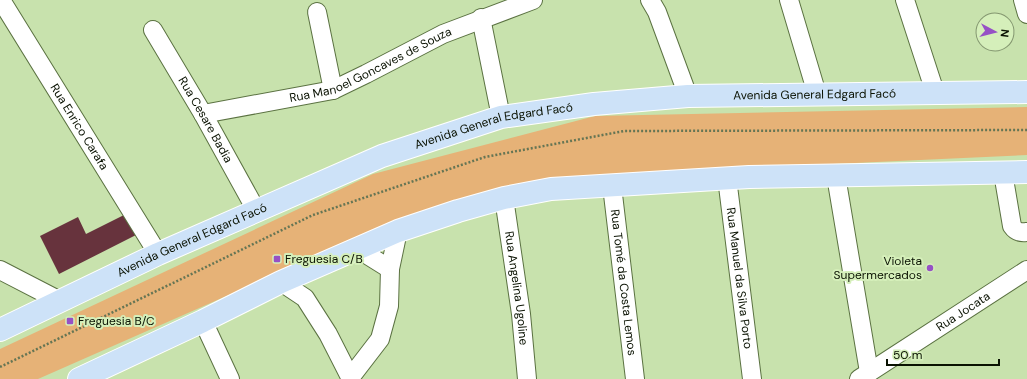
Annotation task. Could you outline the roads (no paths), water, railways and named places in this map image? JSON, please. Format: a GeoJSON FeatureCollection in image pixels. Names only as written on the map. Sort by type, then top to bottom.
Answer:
{"type":"FeatureCollection","features":[{"type":"Feature","properties":{"kind":"main road","name":"Avenida General Edgard Facó"},"geometry":{"type":"LineString","coordinates":[[0,330],[158,254],[382,156],[501,117],[594,104],[688,96],[1027,92]]}},
{"type":"Feature","properties":{"kind":"main road"},"geometry":{"type":"LineString","coordinates":[[79,379],[203,321],[281,282],[398,231],[458,211],[504,198],[552,189],[727,178],[1027,172]]}},
{"type":"Feature","properties":{"kind":"street","name":"Rua Enrico Carafa"},"geometry":{"type":"LineString","coordinates":[[1,0],[158,254]]}},
{"type":"Feature","properties":{"kind":"street","name":"Rua Manoel Goncaves de Souza"},"geometry":{"type":"LineString","coordinates":[[203,114],[332,90],[443,34],[481,18],[533,0]]}},
{"type":"Feature","properties":{"kind":"street"},"geometry":{"type":"LineString","coordinates":[[650,0],[657,12],[688,96]]}},
{"type":"Feature","properties":{"kind":"street"},"geometry":{"type":"LineString","coordinates":[[788,0],[817,94]]}},
{"type":"Feature","properties":{"kind":"street"},"geometry":{"type":"LineString","coordinates":[[905,0],[935,92]]}},
{"type":"Feature","properties":{"kind":"street"},"geometry":{"type":"LineString","coordinates":[[1023,0],[1027,14]]}},
{"type":"Feature","properties":{"kind":"street"},"geometry":{"type":"LineString","coordinates":[[317,12],[332,90]]}},
{"type":"Feature","properties":{"kind":"street"},"geometry":{"type":"LineString","coordinates":[[481,18],[501,117]]}},
{"type":"Feature","properties":{"kind":"street","name":"Rua Cesare Badia"},"geometry":{"type":"LineString","coordinates":[[153,30],[203,114],[256,210]]}},
{"type":"Feature","properties":{"kind":"street"},"geometry":{"type":"LineString","coordinates":[[1003,173],[1012,226],[1014,230],[1018,232],[1027,232]]}},
{"type":"Feature","properties":{"kind":"street"},"geometry":{"type":"LineString","coordinates":[[836,176],[864,375]]}},
{"type":"Feature","properties":{"kind":"street","name":"Rua Manuel da Silva Porto"},"geometry":{"type":"LineString","coordinates":[[727,178],[752,379]]}},
{"type":"Feature","properties":{"kind":"street","name":"Rua Tomé da Costa Lemos"},"geometry":{"type":"LineString","coordinates":[[612,186],[635,379]]}},
{"type":"Feature","properties":{"kind":"street","name":"Rua Angelina Ugoline"},"geometry":{"type":"LineString","coordinates":[[504,198],[521,314],[527,379]]}},
{"type":"Feature","properties":{"kind":"street"},"geometry":{"type":"LineString","coordinates":[[281,282],[306,298],[328,334],[351,379],[380,340],[389,306],[390,269],[398,231]]}},
{"type":"Feature","properties":{"kind":"street"},"geometry":{"type":"LineString","coordinates":[[358,249],[390,269]]}},
{"type":"Feature","properties":{"kind":"street"},"geometry":{"type":"LineString","coordinates":[[0,270],[60,301]]}},
{"type":"Feature","properties":{"kind":"street","name":"Rua Jocata"},"geometry":{"type":"LineString","coordinates":[[864,375],[1027,270]]}},
{"type":"Feature","properties":{"kind":"street"},"geometry":{"type":"LineString","coordinates":[[306,298],[307,271]]}},
{"type":"Feature","properties":{"kind":"street"},"geometry":{"type":"LineString","coordinates":[[203,321],[230,379]]}},
{"type":"Feature","properties":{"kind":"place","name":"Freguesia C/B"},"geometry":{"type":"Point","coordinates":[277,259]}},
{"type":"Feature","properties":{"kind":"place","name":"Violeta Supermercados"},"geometry":{"type":"Point","coordinates":[930,268]}},
{"type":"Feature","properties":{"kind":"place","name":"Freguesia B/C"},"geometry":{"type":"Point","coordinates":[70,321]}}]}
